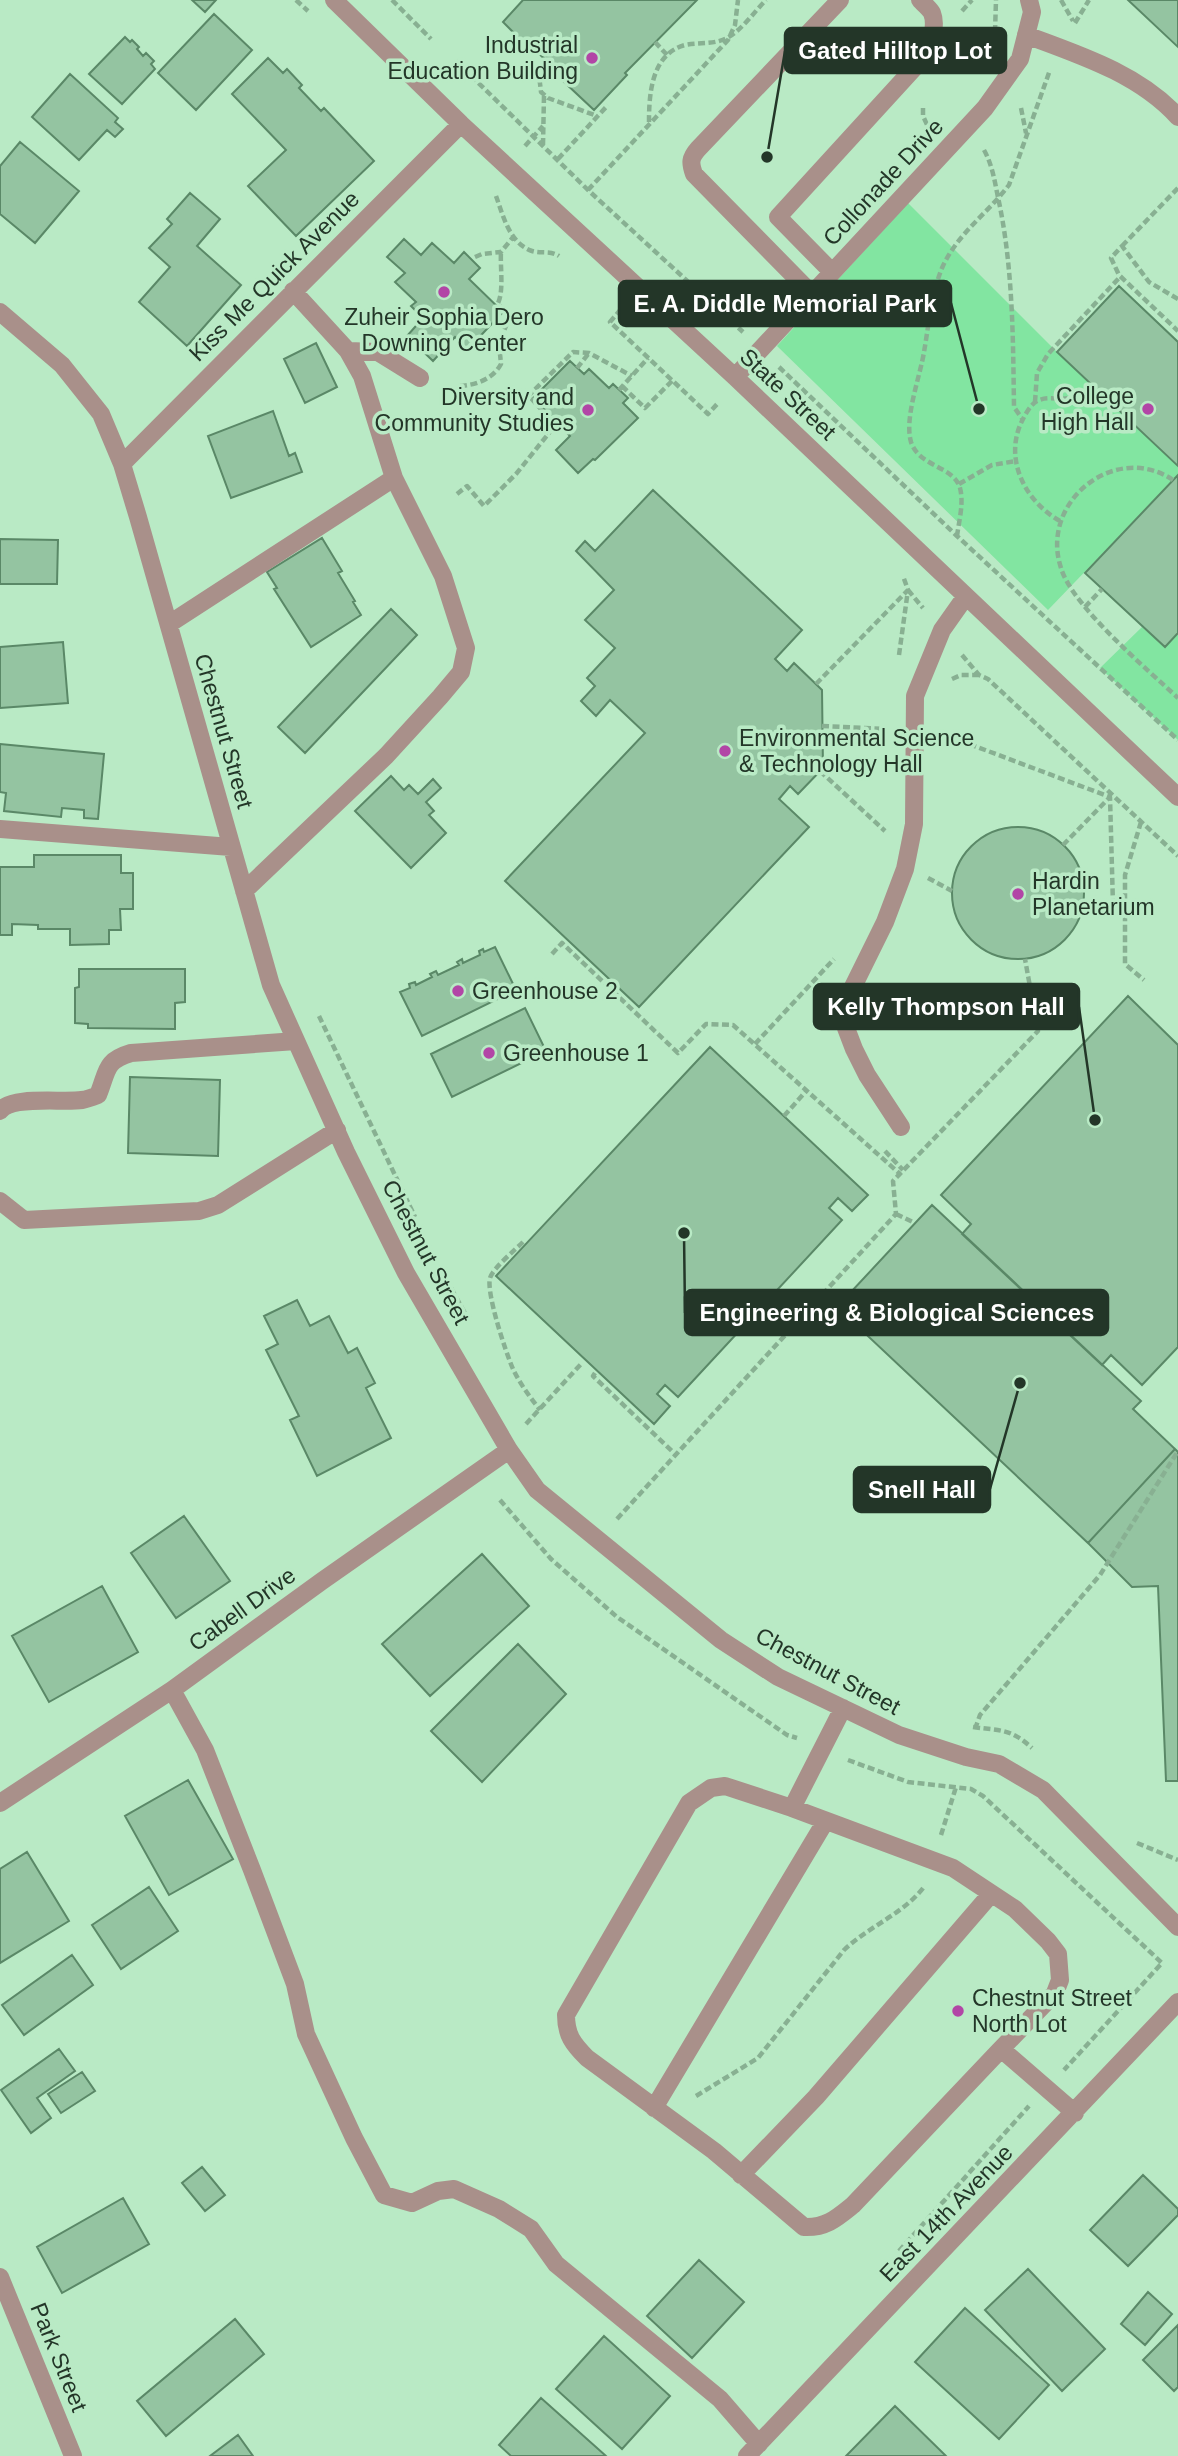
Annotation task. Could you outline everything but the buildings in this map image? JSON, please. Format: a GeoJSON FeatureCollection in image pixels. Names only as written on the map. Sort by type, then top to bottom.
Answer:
{"type":"FeatureCollection","features":[{"type":"Feature","properties":{"kind":"street","name":"State Street"},"geometry":{"type":"LineString","coordinates":[[334,0],[461,124],[734,377],[1178,797]]}},
{"type":"Feature","properties":{"kind":"street"},"geometry":{"type":"LineString","coordinates":[[812,294],[694,174],[690,164],[692,156],[840,0]]}},
{"type":"Feature","properties":{"kind":"street"},"geometry":{"type":"LineString","coordinates":[[757,239],[916,66],[929,45],[933,29],[932,13],[920,0]]}},
{"type":"Feature","properties":{"kind":"street","name":"Collonade Drive"},"geometry":{"type":"LineString","coordinates":[[734,377],[985,108],[1020,59],[1032,12],[1029,0]]}},
{"type":"Feature","properties":{"kind":"street"},"geometry":{"type":"LineString","coordinates":[[1026,36],[1108,67],[1164,101],[1178,117]]}},
{"type":"Feature","properties":{"kind":"street","name":"Kiss Me Quick Avenue"},"geometry":{"type":"LineString","coordinates":[[122,464],[461,124]]}},
{"type":"Feature","properties":{"kind":"street"},"geometry":{"type":"LineString","coordinates":[[778,217],[832,272]]}},
{"type":"Feature","properties":{"kind":"street"},"geometry":{"type":"LineString","coordinates":[[244,891],[386,756],[461,672],[466,648],[443,576],[394,478],[362,376],[348,351],[293,290]]}},
{"type":"Feature","properties":{"kind":"street","name":"Chestnut Street"},"geometry":{"type":"LineString","coordinates":[[0,312],[62,365],[101,414],[122,464],[271,985],[406,1273],[509,1450],[537,1490],[721,1640],[778,1677],[899,1735],[966,1757],[999,1764],[1043,1790],[1178,1927]]}},
{"type":"Feature","properties":{"kind":"street"},"geometry":{"type":"LineString","coordinates":[[348,351],[378,352],[420,378]]}},
{"type":"Feature","properties":{"kind":"street"},"geometry":{"type":"LineString","coordinates":[[169,624],[394,478]]}},
{"type":"Feature","properties":{"kind":"street"},"geometry":{"type":"LineString","coordinates":[[901,1127],[867,1075],[846,1028],[848,997],[885,922],[905,869],[914,824],[915,696],[942,630],[966,596]]}},
{"type":"Feature","properties":{"kind":"street"},"geometry":{"type":"LineString","coordinates":[[0,829],[231,847]]}},
{"type":"Feature","properties":{"kind":"street"},"geometry":{"type":"LineString","coordinates":[[0,1111],[16,1102],[84,1100],[99,1095],[106,1068],[116,1058],[131,1053],[296,1041]]}},
{"type":"Feature","properties":{"kind":"street"},"geometry":{"type":"LineString","coordinates":[[0,1201],[24,1220],[199,1211],[218,1205],[337,1130]]}},
{"type":"Feature","properties":{"kind":"street","name":"Cabell Drive"},"geometry":{"type":"LineString","coordinates":[[0,1803],[172,1690],[509,1450]]}},
{"type":"Feature","properties":{"kind":"street"},"geometry":{"type":"LineString","coordinates":[[172,1690],[205,1750],[252,1870],[295,1984],[306,2034],[354,2138],[384,2195],[412,2203],[438,2191],[453,2189],[499,2209],[531,2230],[556,2264],[720,2399],[753,2450]]}},
{"type":"Feature","properties":{"kind":"street"},"geometry":{"type":"LineString","coordinates":[[792,1808],[843,1708]]}},
{"type":"Feature","properties":{"kind":"street"},"geometry":{"type":"LineString","coordinates":[[725,1786],[792,1808],[953,1868],[1014,1909],[1048,1941],[1058,1954],[1060,1966],[1060,1980],[1055,1993],[853,2205],[834,2221],[817,2228],[804,2227],[714,2151],[587,2058],[570,2041],[566,2027],[566,2015],[689,1803],[711,1788],[725,1786]]}},
{"type":"Feature","properties":{"kind":"street"},"geometry":{"type":"LineString","coordinates":[[654,2108],[825,1822]]}},
{"type":"Feature","properties":{"kind":"street"},"geometry":{"type":"LineString","coordinates":[[741,2175],[816,2097],[991,1894]]}},
{"type":"Feature","properties":{"kind":"street","name":"East 14th Avenue"},"geometry":{"type":"LineString","coordinates":[[753,2450],[1178,2002]]}},
{"type":"Feature","properties":{"kind":"street"},"geometry":{"type":"LineString","coordinates":[[1001,2049],[1075,2113]]}},
{"type":"Feature","properties":{"kind":"street","name":"Park Street"},"geometry":{"type":"LineString","coordinates":[[0,2277],[73,2456]]}},
{"type":"Feature","properties":{"kind":"path"},"geometry":{"type":"LineString","coordinates":[[392,0],[431,39]]}},
{"type":"Feature","properties":{"kind":"path"},"geometry":{"type":"LineString","coordinates":[[649,123],[649,94],[657,67],[668,55],[685,46],[713,43],[730,36],[738,14],[738,0]]}},
{"type":"Feature","properties":{"kind":"path"},"geometry":{"type":"LineString","coordinates":[[588,190],[766,0]]}},
{"type":"Feature","properties":{"kind":"path"},"geometry":{"type":"LineString","coordinates":[[962,11],[972,0]]}},
{"type":"Feature","properties":{"kind":"path"},"geometry":{"type":"LineString","coordinates":[[1062,0],[1069,17]]}},
{"type":"Feature","properties":{"kind":"path"},"geometry":{"type":"LineString","coordinates":[[1075,23],[1089,0]]}},
{"type":"Feature","properties":{"kind":"path"},"geometry":{"type":"LineString","coordinates":[[655,42],[668,55]]}},
{"type":"Feature","properties":{"kind":"path"},"geometry":{"type":"LineString","coordinates":[[456,61],[588,190],[742,331]]}},
{"type":"Feature","properties":{"kind":"path"},"geometry":{"type":"LineString","coordinates":[[539,75],[550,64]]}},
{"type":"Feature","properties":{"kind":"path"},"geometry":{"type":"LineString","coordinates":[[957,536],[962,501],[959,484],[953,477],[917,454],[911,442],[909,426],[931,304],[942,268],[967,229],[1009,185],[1053,64]]}},
{"type":"Feature","properties":{"kind":"path"},"geometry":{"type":"LineString","coordinates":[[524,69],[539,75]]}},
{"type":"Feature","properties":{"kind":"path"},"geometry":{"type":"LineString","coordinates":[[539,75],[541,92],[597,116]]}},
{"type":"Feature","properties":{"kind":"path"},"geometry":{"type":"LineString","coordinates":[[542,145],[544,94]]}},
{"type":"Feature","properties":{"kind":"path"},"geometry":{"type":"LineString","coordinates":[[1019,100],[1026,133]]}},
{"type":"Feature","properties":{"kind":"path"},"geometry":{"type":"LineString","coordinates":[[558,159],[608,105]]}},
{"type":"Feature","properties":{"kind":"path"},"geometry":{"type":"LineString","coordinates":[[923,108],[923,116],[930,130]]}},
{"type":"Feature","properties":{"kind":"path"},"geometry":{"type":"LineString","coordinates":[[533,137],[543,126]]}},
{"type":"Feature","properties":{"kind":"path"},"geometry":{"type":"LineString","coordinates":[[980,142],[993,172],[1011,276],[1014,407],[1023,420]]}},
{"type":"Feature","properties":{"kind":"path"},"geometry":{"type":"LineString","coordinates":[[1178,188],[1111,258],[1121,277],[1178,331]]}},
{"type":"Feature","properties":{"kind":"path"},"geometry":{"type":"LineString","coordinates":[[460,386],[485,380],[493,375],[501,364],[499,344],[509,318],[498,303],[502,295],[501,252],[514,236]]}},
{"type":"Feature","properties":{"kind":"path"},"geometry":{"type":"LineString","coordinates":[[1122,246],[1149,282],[1178,299]]}},
{"type":"Feature","properties":{"kind":"path"},"geometry":{"type":"LineString","coordinates":[[475,257],[501,252]]}},
{"type":"Feature","properties":{"kind":"path"},"geometry":{"type":"LineString","coordinates":[[1060,521],[1033,500],[1021,480],[1016,461],[1017,437],[1023,420],[1035,402],[1035,384],[1042,363],[1121,277]]}},
{"type":"Feature","properties":{"kind":"path"},"geometry":{"type":"LineString","coordinates":[[631,318],[621,309],[610,321],[708,414],[719,402],[710,393]]}},
{"type":"Feature","properties":{"kind":"path"},"geometry":{"type":"LineString","coordinates":[[520,404],[573,352],[589,354],[632,376]]}},
{"type":"Feature","properties":{"kind":"path"},"geometry":{"type":"LineString","coordinates":[[577,368],[589,354]]}},
{"type":"Feature","properties":{"kind":"path"},"geometry":{"type":"LineString","coordinates":[[648,358],[621,388],[645,408],[672,381]]}},
{"type":"Feature","properties":{"kind":"path"},"geometry":{"type":"LineString","coordinates":[[774,361],[957,536],[1178,740]]}},
{"type":"Feature","properties":{"kind":"path"},"geometry":{"type":"LineString","coordinates":[[1035,402],[1052,398],[1068,400],[1080,394]]}},
{"type":"Feature","properties":{"kind":"path"},"geometry":{"type":"LineString","coordinates":[[457,494],[467,486],[484,506],[516,474],[549,433],[540,425],[548,417],[529,396]]}},
{"type":"Feature","properties":{"kind":"path"},"geometry":{"type":"LineString","coordinates":[[959,484],[992,465],[1016,461]]}},
{"type":"Feature","properties":{"kind":"path"},"geometry":{"type":"LineString","coordinates":[[1173,480],[1163,472],[1148,468],[1110,472],[1081,489],[1068,504],[1060,521],[1056,547],[1061,569],[1071,589],[1085,607],[1178,698]]}},
{"type":"Feature","properties":{"kind":"path"},"geometry":{"type":"LineString","coordinates":[[896,569],[902,575],[908,590],[979,675],[988,679],[1178,856]]}},
{"type":"Feature","properties":{"kind":"path"},"geometry":{"type":"LineString","coordinates":[[1085,607],[1102,589]]}},
{"type":"Feature","properties":{"kind":"path"},"geometry":{"type":"LineString","coordinates":[[816,684],[908,590]]}},
{"type":"Feature","properties":{"kind":"path"},"geometry":{"type":"LineString","coordinates":[[822,726],[936,731],[1111,796]]}},
{"type":"Feature","properties":{"kind":"path"},"geometry":{"type":"LineString","coordinates":[[820,771],[885,832]]}},
{"type":"Feature","properties":{"kind":"path"},"geometry":{"type":"LineString","coordinates":[[1063,845],[1111,796]]}},
{"type":"Feature","properties":{"kind":"path"},"geometry":{"type":"LineString","coordinates":[[1111,796],[1113,905]]}},
{"type":"Feature","properties":{"kind":"path"},"geometry":{"type":"LineString","coordinates":[[1142,822],[1125,874],[1125,964],[1143,980]]}},
{"type":"Feature","properties":{"kind":"path"},"geometry":{"type":"LineString","coordinates":[[921,875],[952,891]]}},
{"type":"Feature","properties":{"kind":"path"},"geometry":{"type":"LineString","coordinates":[[1082,911],[1125,905]]}},
{"type":"Feature","properties":{"kind":"path"},"geometry":{"type":"LineString","coordinates":[[552,954],[562,943],[678,1053],[706,1024],[733,1025],[900,1174]]}},
{"type":"Feature","properties":{"kind":"path"},"geometry":{"type":"LineString","coordinates":[[755,1044],[836,956]]}},
{"type":"Feature","properties":{"kind":"path"},"geometry":{"type":"LineString","coordinates":[[611,1524],[896,1214],[893,1181],[1038,1031],[1025,959]]}},
{"type":"Feature","properties":{"kind":"path"},"geometry":{"type":"LineString","coordinates":[[313,1004],[415,1217]]}},
{"type":"Feature","properties":{"kind":"path"},"geometry":{"type":"LineString","coordinates":[[783,1116],[807,1090]]}},
{"type":"Feature","properties":{"kind":"path"},"geometry":{"type":"LineString","coordinates":[[896,1214],[915,1223]]}},
{"type":"Feature","properties":{"kind":"path"},"geometry":{"type":"LineString","coordinates":[[523,1242],[492,1274],[489,1287],[513,1369],[540,1410]]}},
{"type":"Feature","properties":{"kind":"path"},"geometry":{"type":"LineString","coordinates":[[446,1279],[472,1325]]}},
{"type":"Feature","properties":{"kind":"path"},"geometry":{"type":"LineString","coordinates":[[526,1425],[582,1364]]}},
{"type":"Feature","properties":{"kind":"path"},"geometry":{"type":"LineString","coordinates":[[595,1373],[593,1376],[675,1454]]}},
{"type":"Feature","properties":{"kind":"path"},"geometry":{"type":"LineString","coordinates":[[520,1415],[533,1434]]}},
{"type":"Feature","properties":{"kind":"path"},"geometry":{"type":"LineString","coordinates":[[937,1846],[980,1714],[1100,1575],[1178,1451]]}},
{"type":"Feature","properties":{"kind":"path"},"geometry":{"type":"LineString","coordinates":[[500,1500],[551,1559],[617,1616],[788,1735],[797,1738]]}},
{"type":"Feature","properties":{"kind":"path"},"geometry":{"type":"LineString","coordinates":[[962,1726],[1016,1734],[1033,1749]]}},
{"type":"Feature","properties":{"kind":"path"},"geometry":{"type":"LineString","coordinates":[[844,1759],[908,1782],[971,1789],[993,1803],[1162,1963],[1061,2073]]}},
{"type":"Feature","properties":{"kind":"path"},"geometry":{"type":"LineString","coordinates":[[1134,1842],[1178,1860]]}},
{"type":"Feature","properties":{"kind":"path"},"geometry":{"type":"LineString","coordinates":[[685,2102],[758,2058],[839,1956],[859,1937],[895,1916],[926,1883]]}},
{"type":"Feature","properties":{"kind":"path"},"geometry":{"type":"LineString","coordinates":[[895,2255],[1032,2103]]}},
{"type":"Feature","properties":{"kind":"green space"},"geometry":{"type":"Polygon","coordinates":[[[908,203],[1057,352],[1178,466],[1178,475],[1048,610],[777,346],[908,203]]]}},
{"type":"Feature","properties":{"kind":"green space"},"geometry":{"type":"Polygon","coordinates":[[[1142,627],[1165,647],[1178,633],[1178,740],[1100,668],[1142,627]]]}},
{"type":"Feature","properties":{"kind":"place","name":"Industrial Education Building"},"geometry":{"type":"Point","coordinates":[592,58]}},
{"type":"Feature","properties":{"kind":"place","name":"Gated Hilltop Lot"},"geometry":{"type":"Point","coordinates":[767,157]}},
{"type":"Feature","properties":{"kind":"place","name":"Zuheir Sophia Dero Downing Center"},"geometry":{"type":"Point","coordinates":[444,292]}},
{"type":"Feature","properties":{"kind":"place","name":"E. A. Diddle Memorial Park"},"geometry":{"type":"Point","coordinates":[979,409]}},
{"type":"Feature","properties":{"kind":"place","name":"College High Hall"},"geometry":{"type":"Point","coordinates":[1148,409]}},
{"type":"Feature","properties":{"kind":"place","name":"Diversity and Community Studies"},"geometry":{"type":"Point","coordinates":[588,410]}},
{"type":"Feature","properties":{"kind":"place","name":"Environmental Science & Technology Hall"},"geometry":{"type":"Point","coordinates":[725,751]}},
{"type":"Feature","properties":{"kind":"place","name":"Hardin Planetarium"},"geometry":{"type":"Point","coordinates":[1018,894]}},
{"type":"Feature","properties":{"kind":"place","name":"Greenhouse 2"},"geometry":{"type":"Point","coordinates":[458,991]}},
{"type":"Feature","properties":{"kind":"place","name":"Greenhouse 1"},"geometry":{"type":"Point","coordinates":[489,1053]}},
{"type":"Feature","properties":{"kind":"place","name":"Kelly Thompson Hall"},"geometry":{"type":"Point","coordinates":[1095,1120]}},
{"type":"Feature","properties":{"kind":"place","name":"Engineering & Biological Sciences"},"geometry":{"type":"Point","coordinates":[684,1233]}},
{"type":"Feature","properties":{"kind":"place","name":"Snell Hall"},"geometry":{"type":"Point","coordinates":[1020,1383]}},
{"type":"Feature","properties":{"kind":"place","name":"Chestnut Street North Lot"},"geometry":{"type":"Point","coordinates":[958,2011]}}]}
